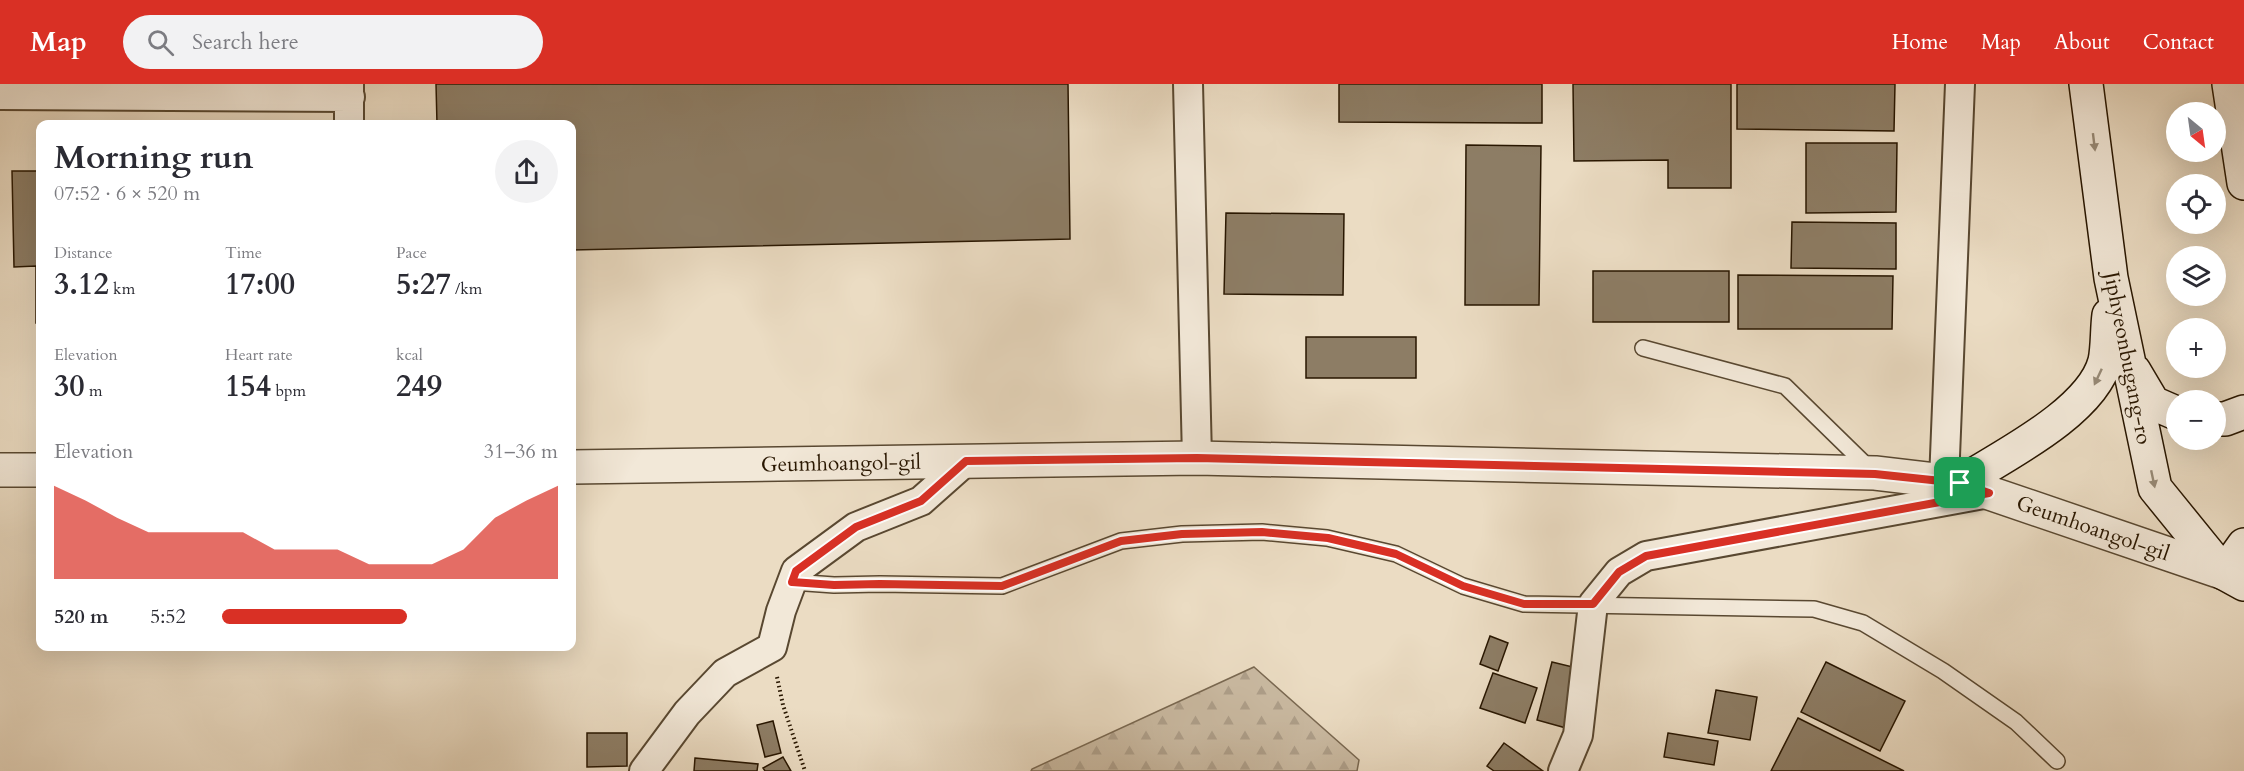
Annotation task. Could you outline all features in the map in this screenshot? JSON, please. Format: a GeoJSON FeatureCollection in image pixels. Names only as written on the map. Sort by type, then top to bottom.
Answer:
{"type":"FeatureCollection","features":[{"type":"Feature","properties":{"kind":"street"},"geometry":{"type":"LineString","coordinates":[[1188,84],[1197,458]]}},
{"type":"Feature","properties":{"kind":"street"},"geometry":{"type":"LineString","coordinates":[[1960,84],[1965,486]]}},
{"type":"Feature","properties":{"kind":"street","name":"Jiphyeonbugang-ro"},"geometry":{"type":"LineString","coordinates":[[2086,84],[2111,278],[2155,488],[2234,579]]}},
{"type":"Feature","properties":{"kind":"street"},"geometry":{"type":"LineString","coordinates":[[2229,84],[2244,183]]}},
{"type":"Feature","properties":{"kind":"street"},"geometry":{"type":"LineString","coordinates":[[0,95],[350,102]]}},
{"type":"Feature","properties":{"kind":"street"},"geometry":{"type":"LineString","coordinates":[[1563,771],[1578,735],[1593,604],[1619,572],[1646,556],[1965,486],[2056,423],[2093,388],[2105,362],[2111,278]]}},
{"type":"Feature","properties":{"kind":"street"},"geometry":{"type":"LineString","coordinates":[[2129,362],[2153,403],[2166,409]]}},
{"type":"Feature","properties":{"kind":"street"},"geometry":{"type":"LineString","coordinates":[[2226,419],[2244,412]]}},
{"type":"Feature","properties":{"kind":"street","name":"Geumhoangol-gil"},"geometry":{"type":"LineString","coordinates":[[576,467],[1197,458],[1875,474],[1965,486],[2234,579]]}},
{"type":"Feature","properties":{"kind":"street"},"geometry":{"type":"LineString","coordinates":[[644,771],[687,714],[725,673],[772,647],[781,611],[796,571],[856,527],[921,501],[966,461]]}},
{"type":"Feature","properties":{"kind":"street"},"geometry":{"type":"LineString","coordinates":[[0,470],[36,470]]}},
{"type":"Feature","properties":{"kind":"street"},"geometry":{"type":"LineString","coordinates":[[2234,579],[2244,545]]}},
{"type":"Feature","properties":{"kind":"lane"},"geometry":{"type":"LineString","coordinates":[[1643,348],[1785,386],[1875,474]]}},
{"type":"Feature","properties":{"kind":"lane"},"geometry":{"type":"LineString","coordinates":[[792,582],[834,585],[1002,586],[1121,541],[1182,534],[1262,532],[1328,538],[1396,554],[1463,586],[1524,604],[1814,609],[1863,623],[1943,671],[2016,722],[2057,761]]}},
{"type":"Feature","properties":{"kind":"path"},"geometry":{"type":"LineString","coordinates":[[772,647],[783,705],[805,771]]}},
{"type":"Feature","properties":{"kind":"green space"},"geometry":{"type":"Polygon","coordinates":[[[1254,667],[1359,760],[1357,771],[1031,771],[1032,769],[1254,667]]]}},
{"type":"Feature","properties":{"kind":"building"},"geometry":{"type":"Polygon","coordinates":[[[436,84],[1068,84],[1070,239],[576,250],[576,120],[437,120],[436,84]]]}},
{"type":"Feature","properties":{"kind":"building"},"geometry":{"type":"Polygon","coordinates":[[[1339,84],[1542,84],[1542,123],[1339,122],[1339,84]]]}},
{"type":"Feature","properties":{"kind":"building"},"geometry":{"type":"Polygon","coordinates":[[[1573,84],[1731,84],[1731,188],[1668,188],[1668,160],[1574,161],[1573,84]]]}},
{"type":"Feature","properties":{"kind":"building"},"geometry":{"type":"Polygon","coordinates":[[[1737,84],[1895,84],[1894,131],[1737,129],[1737,84]]]}},
{"type":"Feature","properties":{"kind":"building"},"geometry":{"type":"Polygon","coordinates":[[[1806,143],[1897,143],[1896,212],[1806,213],[1806,143]]]}},
{"type":"Feature","properties":{"kind":"building"},"geometry":{"type":"Polygon","coordinates":[[[1466,145],[1541,146],[1539,305],[1465,305],[1466,145]]]}},
{"type":"Feature","properties":{"kind":"building"},"geometry":{"type":"Polygon","coordinates":[[[12,171],[36,171],[36,266],[14,267],[12,171]]]}},
{"type":"Feature","properties":{"kind":"building"},"geometry":{"type":"Polygon","coordinates":[[[1226,213],[1344,214],[1343,295],[1224,294],[1226,213]]]}},
{"type":"Feature","properties":{"kind":"building"},"geometry":{"type":"Polygon","coordinates":[[[1792,222],[1896,223],[1896,269],[1791,268],[1792,222]]]}},
{"type":"Feature","properties":{"kind":"building"},"geometry":{"type":"Polygon","coordinates":[[[1593,271],[1729,271],[1729,322],[1593,322],[1593,271]]]}},
{"type":"Feature","properties":{"kind":"building"},"geometry":{"type":"Polygon","coordinates":[[[1738,275],[1893,276],[1892,329],[1738,329],[1738,275]]]}},
{"type":"Feature","properties":{"kind":"building"},"geometry":{"type":"Polygon","coordinates":[[[1306,337],[1416,337],[1416,378],[1306,378],[1306,337]]]}},
{"type":"Feature","properties":{"kind":"building"},"geometry":{"type":"Polygon","coordinates":[[[1490,636],[1508,643],[1498,671],[1480,664],[1490,636]]]}},
{"type":"Feature","properties":{"kind":"building"},"geometry":{"type":"Polygon","coordinates":[[[1552,662],[1581,669],[1566,728],[1537,720],[1552,662]]]}},
{"type":"Feature","properties":{"kind":"building"},"geometry":{"type":"Polygon","coordinates":[[[1826,662],[1905,701],[1880,751],[1801,712],[1826,662]]]}},
{"type":"Feature","properties":{"kind":"building"},"geometry":{"type":"Polygon","coordinates":[[[1493,673],[1537,688],[1525,723],[1480,708],[1493,673]]]}},
{"type":"Feature","properties":{"kind":"building"},"geometry":{"type":"Polygon","coordinates":[[[1716,690],[1757,697],[1750,740],[1708,733],[1716,690]]]}},
{"type":"Feature","properties":{"kind":"building"},"geometry":{"type":"Polygon","coordinates":[[[1798,718],[1904,771],[1771,771],[1798,718]]]}},
{"type":"Feature","properties":{"kind":"building"},"geometry":{"type":"Polygon","coordinates":[[[773,721],[781,753],[765,757],[757,725],[773,721]]]}},
{"type":"Feature","properties":{"kind":"building"},"geometry":{"type":"Polygon","coordinates":[[[587,733],[627,733],[627,766],[587,767],[587,733]]]}},
{"type":"Feature","properties":{"kind":"building"},"geometry":{"type":"Polygon","coordinates":[[[1668,733],[1718,741],[1714,765],[1664,757],[1668,733]]]}},
{"type":"Feature","properties":{"kind":"building"},"geometry":{"type":"Polygon","coordinates":[[[1504,743],[1543,771],[1494,771],[1487,766],[1504,743]]]}},
{"type":"Feature","properties":{"kind":"building"},"geometry":{"type":"Polygon","coordinates":[[[783,757],[791,771],[765,771],[763,768],[783,757]]]}},
{"type":"Feature","properties":{"kind":"building"},"geometry":{"type":"Polygon","coordinates":[[[695,758],[758,764],[757,771],[694,771],[695,758]]]}},
{"type":"Feature","properties":{"kind":"route"},"geometry":{"type":"LineString","coordinates":[[1197,458],[1875,474],[1960,483],[1989,493],[1799,526],[1646,556],[1619,572],[1593,604],[1524,604],[1463,586],[1396,554],[1328,538],[1262,532],[1182,534],[1121,541],[1002,586],[834,585],[792,582],[796,571],[856,527],[921,501],[966,461],[1197,458]]}}]}
